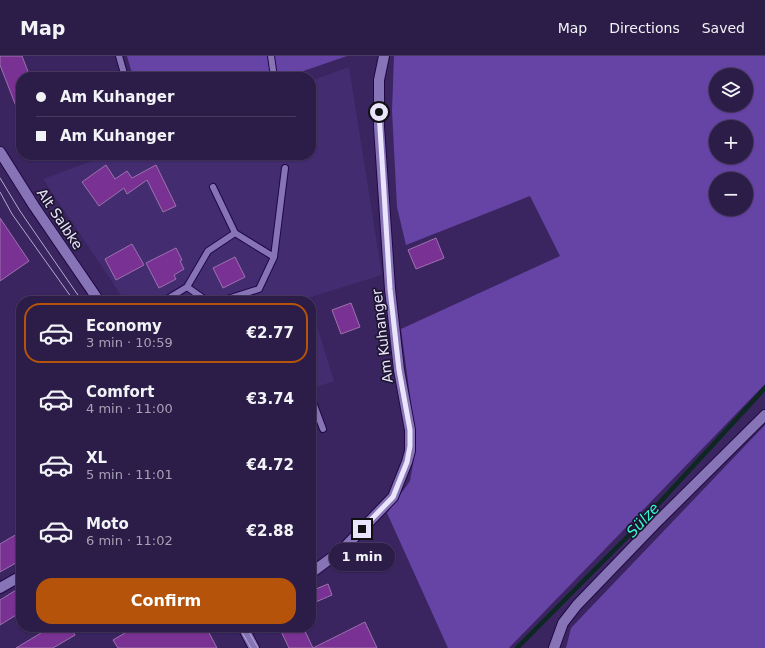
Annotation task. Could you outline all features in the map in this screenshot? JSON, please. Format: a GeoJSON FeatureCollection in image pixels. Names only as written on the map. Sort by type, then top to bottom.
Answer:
{"type":"FeatureCollection","features":[{"type":"Feature","properties":{"kind":"street","name":"Am Kuhanger"},"geometry":{"type":"LineString","coordinates":[[316,569],[342,550],[393,497],[410,451],[410,430],[399,370],[390,289],[379,128],[379,80],[384,56]]}},
{"type":"Feature","properties":{"kind":"street","name":"Alt Salbke"},"geometry":{"type":"LineString","coordinates":[[0,152],[34,206],[96,296]]}},
{"type":"Feature","properties":{"kind":"street"},"geometry":{"type":"LineString","coordinates":[[554,648],[563,624],[577,605],[656,523],[765,415]]}},
{"type":"Feature","properties":{"kind":"street"},"geometry":{"type":"LineString","coordinates":[[0,588],[16,579]]}},
{"type":"Feature","properties":{"kind":"street"},"geometry":{"type":"LineString","coordinates":[[246,632],[254,648]]}},
{"type":"Feature","properties":{"kind":"lane"},"geometry":{"type":"LineString","coordinates":[[119,56],[124,72]]}},
{"type":"Feature","properties":{"kind":"lane"},"geometry":{"type":"LineString","coordinates":[[271,56],[273,72]]}},
{"type":"Feature","properties":{"kind":"lane"},"geometry":{"type":"LineString","coordinates":[[237,296],[259,289],[274,257],[285,168]]}},
{"type":"Feature","properties":{"kind":"lane"},"geometry":{"type":"LineString","coordinates":[[214,187],[234,233],[274,257]]}},
{"type":"Feature","properties":{"kind":"lane"},"geometry":{"type":"LineString","coordinates":[[172,296],[187,287],[208,251],[234,233]]}},
{"type":"Feature","properties":{"kind":"lane"},"geometry":{"type":"LineString","coordinates":[[187,287],[200,296]]}},
{"type":"Feature","properties":{"kind":"lane"},"geometry":{"type":"LineString","coordinates":[[316,410],[323,429]]}},
{"type":"Feature","properties":{"kind":"shaded area"},"geometry":{"type":"Polygon","coordinates":[[[127,56],[347,56],[301,72],[132,72],[127,56]]]}},
{"type":"Feature","properties":{"kind":"shaded area"},"geometry":{"type":"Polygon","coordinates":[[[394,56],[765,56],[765,384],[509,648],[448,648],[387,513],[410,481],[414,458],[414,426],[401,329],[560,256],[530,196],[406,245],[397,207],[392,111],[394,56]]]}},
{"type":"Feature","properties":{"kind":"shaded area"},"geometry":{"type":"Polygon","coordinates":[[[349,67],[382,275],[314,296],[122,296],[43,179],[95,160],[316,160],[316,79],[349,67]]]}},
{"type":"Feature","properties":{"kind":"shaded area"},"geometry":{"type":"Polygon","coordinates":[[[316,323],[334,381],[316,387],[316,323]]]}},
{"type":"Feature","properties":{"kind":"shaded area"},"geometry":{"type":"Polygon","coordinates":[[[765,425],[765,648],[566,648],[571,628],[765,425]]]}},
{"type":"Feature","properties":{"kind":"building"},"geometry":{"type":"Polygon","coordinates":[[[0,56],[22,56],[28,72],[16,72],[16,106],[0,65],[0,56]]]}},
{"type":"Feature","properties":{"kind":"building"},"geometry":{"type":"Polygon","coordinates":[[[106,165],[115,179],[127,171],[132,178],[156,165],[176,206],[163,212],[147,180],[127,194],[124,188],[99,206],[82,182],[106,165]]]}},
{"type":"Feature","properties":{"kind":"building"},"geometry":{"type":"Polygon","coordinates":[[[0,218],[29,261],[0,281],[0,218]]]}},
{"type":"Feature","properties":{"kind":"building"},"geometry":{"type":"Polygon","coordinates":[[[436,238],[444,258],[416,269],[408,250],[436,238]]]}},
{"type":"Feature","properties":{"kind":"building"},"geometry":{"type":"Polygon","coordinates":[[[132,244],[144,265],[116,280],[105,259],[132,244]]]}},
{"type":"Feature","properties":{"kind":"building"},"geometry":{"type":"Polygon","coordinates":[[[176,248],[182,260],[180,261],[184,269],[174,275],[176,279],[159,288],[146,263],[176,248]]]}},
{"type":"Feature","properties":{"kind":"building"},"geometry":{"type":"Polygon","coordinates":[[[235,257],[245,277],[223,288],[213,268],[235,257]]]}},
{"type":"Feature","properties":{"kind":"building"},"geometry":{"type":"Polygon","coordinates":[[[351,303],[360,327],[341,334],[332,310],[351,303]]]}},
{"type":"Feature","properties":{"kind":"building"},"geometry":{"type":"Polygon","coordinates":[[[16,535],[16,563],[0,572],[0,544],[16,535]]]}},
{"type":"Feature","properties":{"kind":"building"},"geometry":{"type":"Polygon","coordinates":[[[328,584],[332,595],[316,602],[316,589],[328,584]]]}},
{"type":"Feature","properties":{"kind":"building"},"geometry":{"type":"Polygon","coordinates":[[[16,590],[16,615],[0,625],[0,600],[16,590]]]}},
{"type":"Feature","properties":{"kind":"building"},"geometry":{"type":"Polygon","coordinates":[[[365,622],[377,648],[313,648],[365,622]]]}},
{"type":"Feature","properties":{"kind":"building"},"geometry":{"type":"Polygon","coordinates":[[[40,632],[73,632],[75,635],[53,648],[16,648],[41,633],[40,632]]]}},
{"type":"Feature","properties":{"kind":"building"},"geometry":{"type":"Polygon","coordinates":[[[127,632],[209,632],[217,648],[118,648],[113,640],[127,632]]]}},
{"type":"Feature","properties":{"kind":"building"},"geometry":{"type":"Polygon","coordinates":[[[281,632],[305,632],[313,648],[289,648],[281,632]]]}},
{"type":"Feature","properties":{"kind":"waterway","name":"Sülze"},"geometry":{"type":"LineString","coordinates":[[517,648],[639,525],[765,388]]}},
{"type":"Feature","properties":{"kind":"tram line"},"geometry":{"type":"LineString","coordinates":[[0,178],[20,211],[79,296]]}},
{"type":"Feature","properties":{"kind":"tram line"},"geometry":{"type":"LineString","coordinates":[[0,192],[12,214],[70,296]]}},
{"type":"Feature","properties":{"kind":"tram line"},"geometry":{"type":"LineString","coordinates":[[242,632],[251,648]]}},
{"type":"Feature","properties":{"kind":"tram line"},"geometry":{"type":"LineString","coordinates":[[249,632],[258,648]]}},
{"type":"Feature","properties":{"kind":"route"},"geometry":{"type":"LineString","coordinates":[[362,529],[393,497],[407,462],[410,451],[411,435],[399,370],[390,289],[379,112]]}}]}
